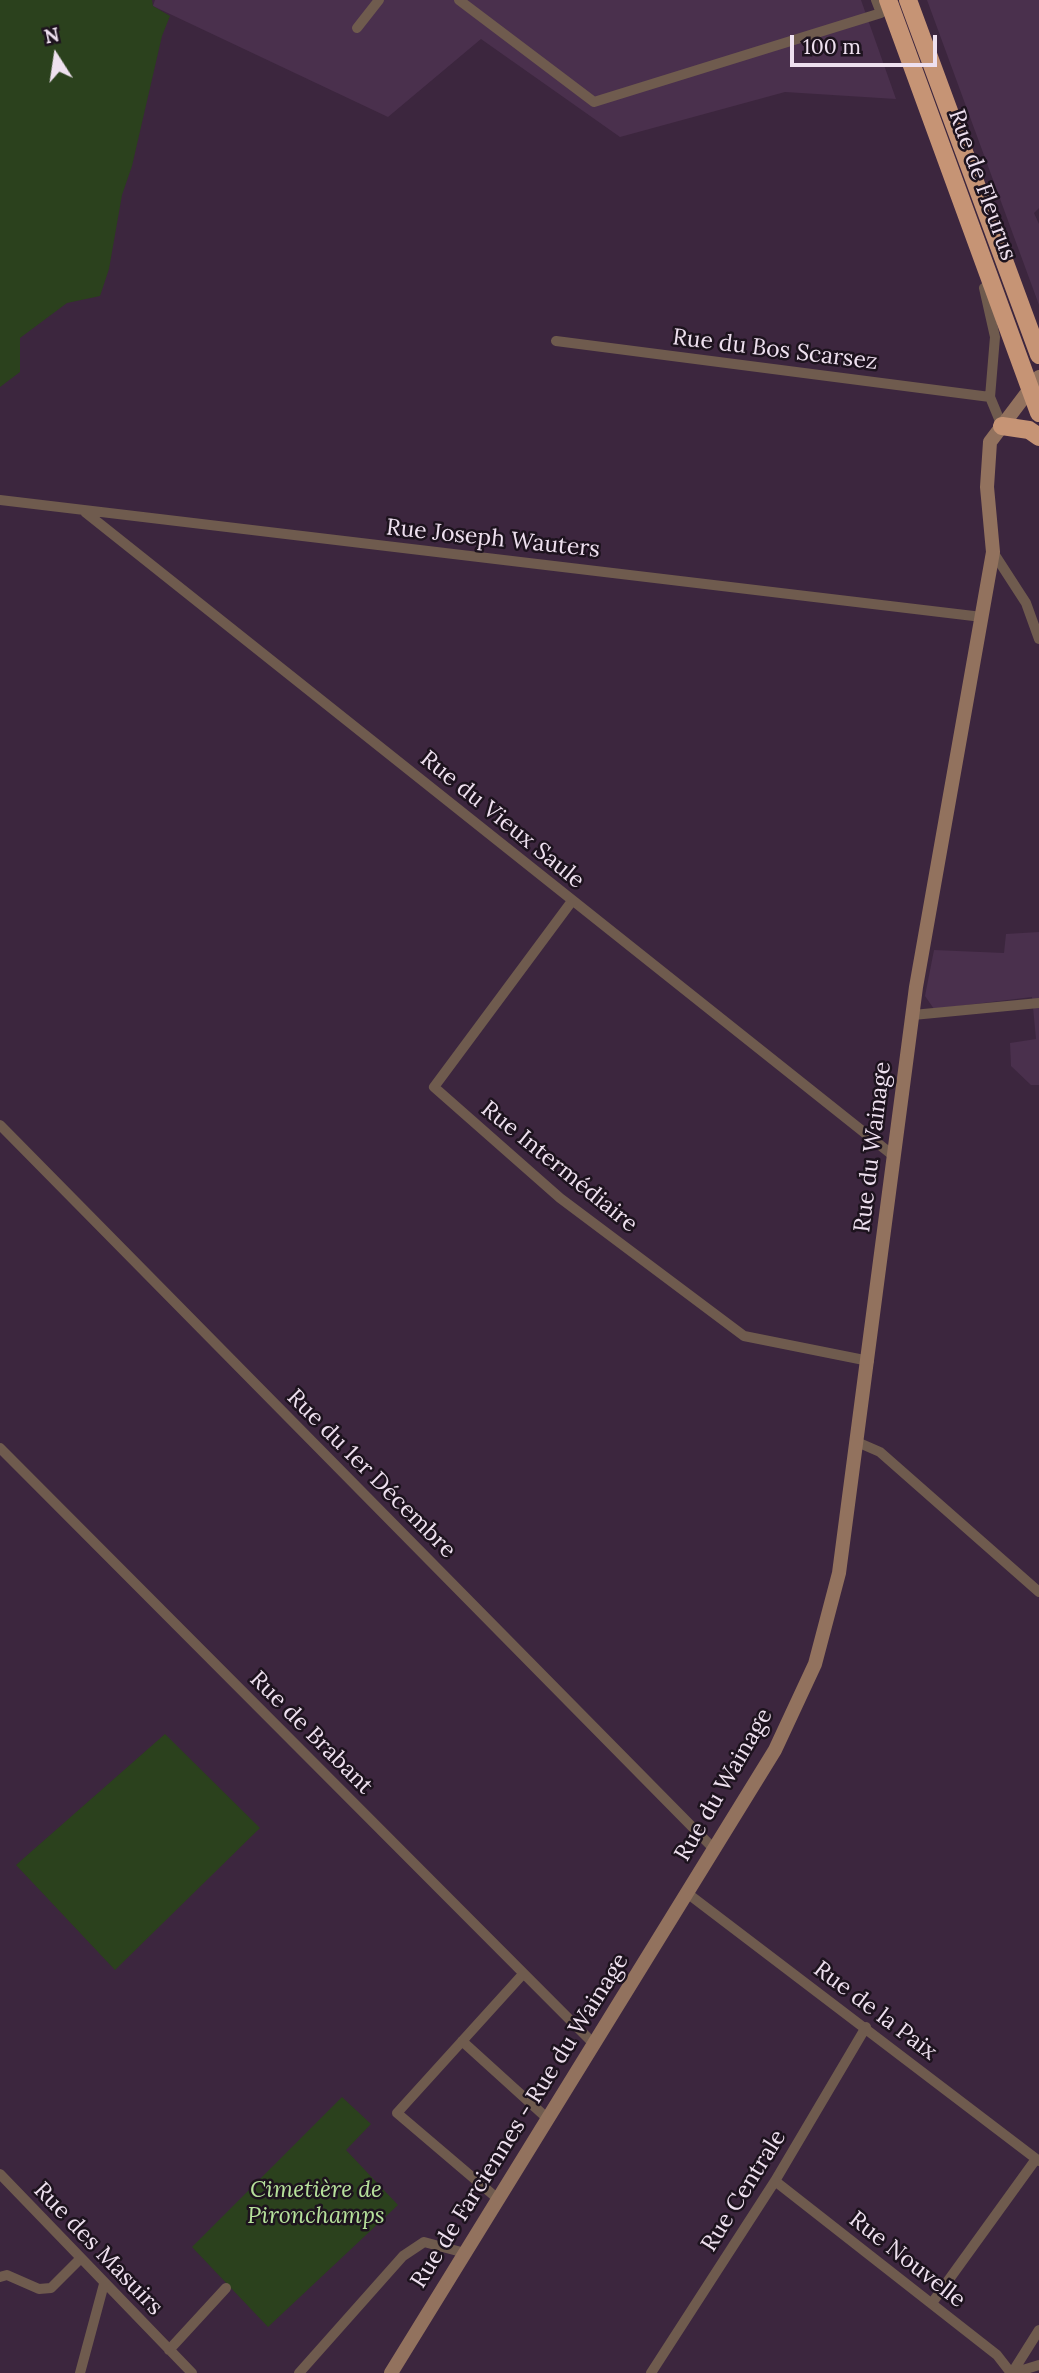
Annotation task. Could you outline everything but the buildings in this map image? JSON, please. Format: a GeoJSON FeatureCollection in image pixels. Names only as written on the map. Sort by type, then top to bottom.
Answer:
{"type":"FeatureCollection","features":[{"type":"Feature","properties":{"kind":"highway","name":"Rue de Fleurus"},"geometry":{"type":"LineString","coordinates":[[908,0],[1039,355]]}},
{"type":"Feature","properties":{"kind":"highway","name":"Rue de Fleurus"},"geometry":{"type":"LineString","coordinates":[[882,4],[917,79],[1035,382],[1039,413]]}},
{"type":"Feature","properties":{"kind":"highway"},"geometry":{"type":"LineString","coordinates":[[1021,302],[1039,312]]}},
{"type":"Feature","properties":{"kind":"highway"},"geometry":{"type":"LineString","coordinates":[[1002,426],[1029,430],[1039,437]]}},
{"type":"Feature","properties":{"kind":"street"},"geometry":{"type":"LineString","coordinates":[[357,28],[379,0]]}},
{"type":"Feature","properties":{"kind":"street"},"geometry":{"type":"LineString","coordinates":[[459,0],[594,102],[882,4]]}},
{"type":"Feature","properties":{"kind":"street","name":"Rue de Fleurus"},"geometry":{"type":"LineString","coordinates":[[984,288],[995,337],[990,397],[1002,426]]}},
{"type":"Feature","properties":{"kind":"street","name":"Rue du Bos Scarsez"},"geometry":{"type":"LineString","coordinates":[[556,341],[990,397]]}},
{"type":"Feature","properties":{"kind":"street","name":"Rue du Wainage"},"geometry":{"type":"LineString","coordinates":[[687,1893],[775,1750],[815,1664],[839,1573],[913,1015],[993,552],[988,487],[990,442],[1035,382]]}},
{"type":"Feature","properties":{"kind":"street","name":"Rue Joseph Wauters"},"geometry":{"type":"LineString","coordinates":[[0,500],[982,617]]}},
{"type":"Feature","properties":{"kind":"street","name":"Rue du Vieux Saule"},"geometry":{"type":"LineString","coordinates":[[85,512],[895,1157]]}},
{"type":"Feature","properties":{"kind":"street"},"geometry":{"type":"LineString","coordinates":[[993,552],[1026,603],[1039,639]]}},
{"type":"Feature","properties":{"kind":"street","name":"Rue Intermédiaire"},"geometry":{"type":"LineString","coordinates":[[572,901],[434,1087],[560,1198],[744,1336],[869,1361]]}},
{"type":"Feature","properties":{"kind":"street"},"geometry":{"type":"LineString","coordinates":[[913,1015],[1039,1003]]}},
{"type":"Feature","properties":{"kind":"street","name":"Rue du 1er Décembre"},"geometry":{"type":"LineString","coordinates":[[0,1125],[715,1850]]}},
{"type":"Feature","properties":{"kind":"street"},"geometry":{"type":"LineString","coordinates":[[857,1442],[880,1452],[1039,1592]]}},
{"type":"Feature","properties":{"kind":"street","name":"Rue de Brabant"},"geometry":{"type":"LineString","coordinates":[[0,1448],[595,2045]]}},
{"type":"Feature","properties":{"kind":"street","name":"Rue de la Paix"},"geometry":{"type":"LineString","coordinates":[[687,1893],[1037,2160]]}},
{"type":"Feature","properties":{"kind":"street","name":"Rue de Farciennes - Rue du Wainage"},"geometry":{"type":"LineString","coordinates":[[391,2373],[687,1893]]}},
{"type":"Feature","properties":{"kind":"street"},"geometry":{"type":"LineString","coordinates":[[498,2199],[397,2113],[523,1974]]}},
{"type":"Feature","properties":{"kind":"street","name":"Rue Centrale"},"geometry":{"type":"LineString","coordinates":[[651,2373],[775,2181],[866,2027]]}},
{"type":"Feature","properties":{"kind":"street"},"geometry":{"type":"LineString","coordinates":[[462,2041],[548,2119]]}},
{"type":"Feature","properties":{"kind":"street"},"geometry":{"type":"LineString","coordinates":[[932,2303],[1037,2160]]}},
{"type":"Feature","properties":{"kind":"street","name":"Rue des Masuirs"},"geometry":{"type":"LineString","coordinates":[[0,2174],[192,2373]]}},
{"type":"Feature","properties":{"kind":"street","name":"Rue Nouvelle"},"geometry":{"type":"LineString","coordinates":[[775,2181],[997,2355],[1012,2373]]}},
{"type":"Feature","properties":{"kind":"street"},"geometry":{"type":"LineString","coordinates":[[299,2373],[403,2256],[424,2242],[466,2253]]}},
{"type":"Feature","properties":{"kind":"street"},"geometry":{"type":"LineString","coordinates":[[0,2277],[7,2274],[39,2289],[51,2288],[80,2259]]}},
{"type":"Feature","properties":{"kind":"street"},"geometry":{"type":"LineString","coordinates":[[80,2373],[104,2284]]}},
{"type":"Feature","properties":{"kind":"street","name":"Rue des Masuirs"},"geometry":{"type":"LineString","coordinates":[[169,2350],[226,2288]]}},
{"type":"Feature","properties":{"kind":"street"},"geometry":{"type":"LineString","coordinates":[[1012,2373],[1039,2330]]}},
{"type":"Feature","properties":{"kind":"street"},"geometry":{"type":"LineString","coordinates":[[1012,2373],[1039,2365]]}},
{"type":"Feature","properties":{"kind":"shaded area"},"geometry":{"type":"Polygon","coordinates":[[[155,0],[861,0],[896,99],[785,92],[620,137],[481,39],[388,117],[153,6],[155,0]]]}},
{"type":"Feature","properties":{"kind":"shaded area"},"geometry":{"type":"Polygon","coordinates":[[[927,0],[1039,0],[1039,208],[1034,213],[1039,224],[1039,305],[927,0]]]}},
{"type":"Feature","properties":{"kind":"shaded area"},"geometry":{"type":"Polygon","coordinates":[[[1039,932],[1039,1085],[1031,1085],[1011,1066],[1010,1043],[1036,1039],[1032,997],[934,1009],[925,996],[934,950],[1004,953],[1006,934],[1039,932]]]}},
{"type":"Feature","properties":{"kind":"green space"},"geometry":{"type":"Polygon","coordinates":[[[0,0],[152,0],[153,6],[170,16],[162,36],[132,166],[122,195],[109,269],[100,296],[67,303],[20,338],[20,372],[0,387],[0,0]]]}},
{"type":"Feature","properties":{"kind":"green space"},"geometry":{"type":"Polygon","coordinates":[[[165,1734],[260,1828],[115,1970],[16,1865],[165,1734]]]}},
{"type":"Feature","properties":{"kind":"green space","name":"Cimetière de Pironchamps"},"geometry":{"type":"Polygon","coordinates":[[[342,2097],[371,2124],[346,2150],[398,2205],[268,2327],[192,2247],[342,2097]]]}}]}
